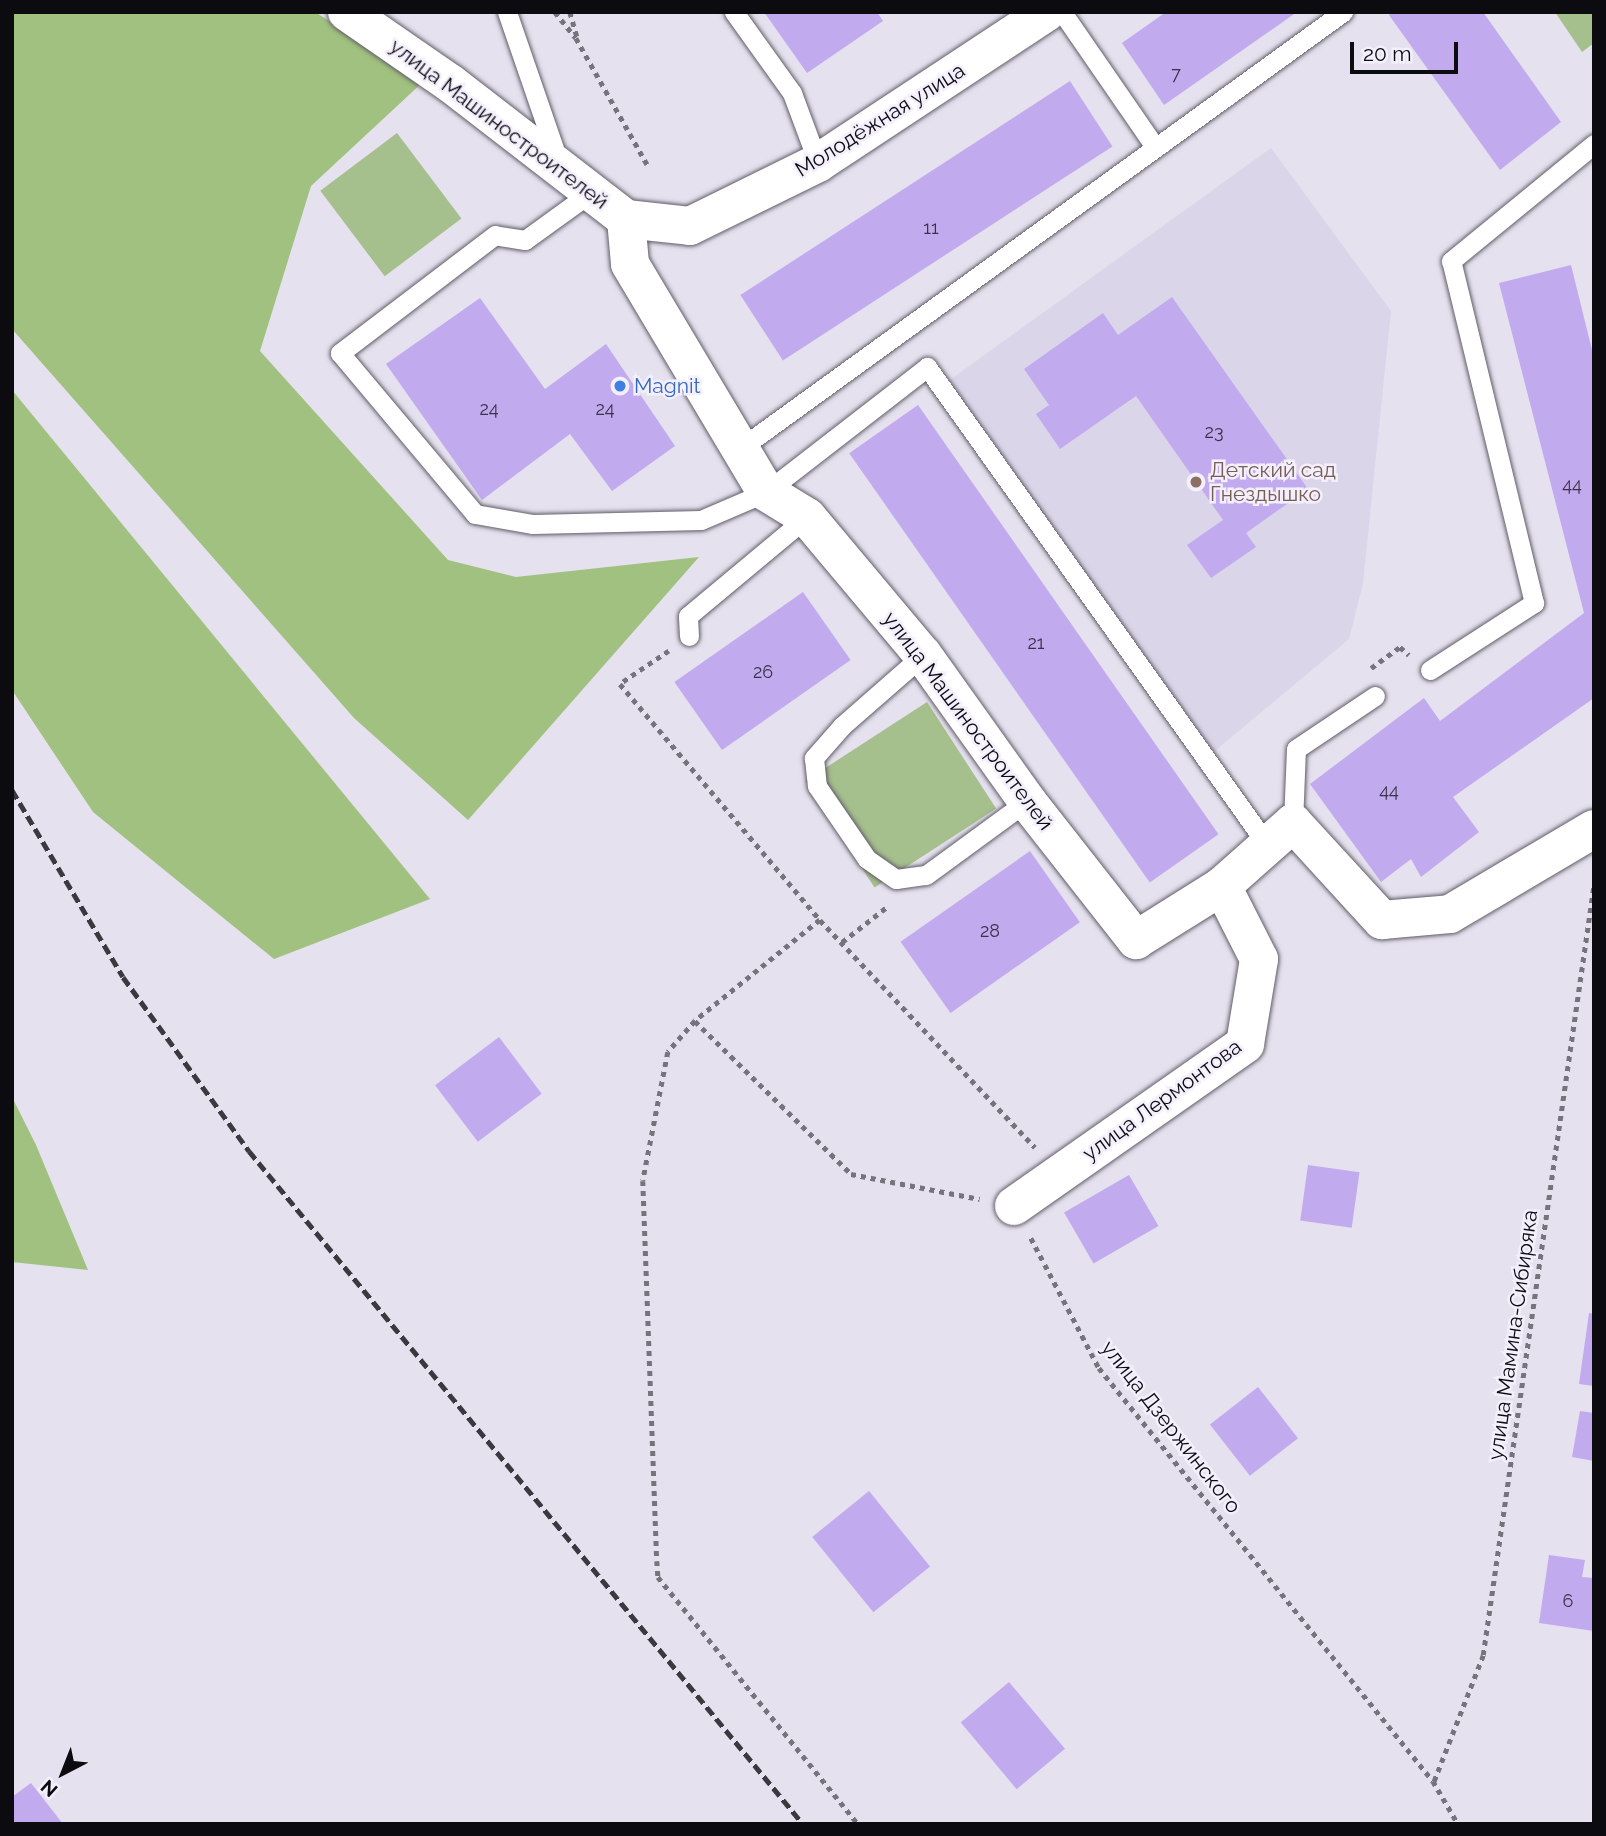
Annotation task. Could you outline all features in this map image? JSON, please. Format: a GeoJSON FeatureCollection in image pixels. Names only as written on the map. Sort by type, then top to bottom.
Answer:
{"type":"FeatureCollection","features":[{"type":"Feature","properties":{"kind":"street","name":"улица Машиностроителей"},"geometry":{"type":"LineString","coordinates":[[347,12],[450,83],[626,219],[629,264],[742,447],[766,492],[807,517],[923,655],[1027,802],[1136,940],[1222,887]]}},
{"type":"Feature","properties":{"kind":"street","name":"Молодёжная улица"},"geometry":{"type":"LineString","coordinates":[[626,219],[690,226],[818,163],[1047,12]]}},
{"type":"Feature","properties":{"kind":"street"},"geometry":{"type":"LineString","coordinates":[[1222,887],[1280,834],[1382,920],[1450,914],[1594,829]]}},
{"type":"Feature","properties":{"kind":"street","name":"улица Лермонтова"},"geometry":{"type":"LineString","coordinates":[[1014,1206],[1245,1044],[1259,959],[1222,887]]}},
{"type":"Feature","properties":{"kind":"lane"},"geometry":{"type":"LineString","coordinates":[[507,12],[576,181],[525,240],[495,235],[340,352],[475,514],[533,524],[701,520],[766,492],[928,368],[1280,834]]}},
{"type":"Feature","properties":{"kind":"lane"},"geometry":{"type":"LineString","coordinates":[[734,12],[792,93],[818,163]]}},
{"type":"Feature","properties":{"kind":"lane"},"geometry":{"type":"LineString","coordinates":[[1062,12],[1155,147]]}},
{"type":"Feature","properties":{"kind":"lane"},"geometry":{"type":"LineString","coordinates":[[742,447],[1343,12]]}},
{"type":"Feature","properties":{"kind":"lane"},"geometry":{"type":"LineString","coordinates":[[1430,670],[1534,603],[1451,261],[1594,144]]}},
{"type":"Feature","properties":{"kind":"lane"},"geometry":{"type":"LineString","coordinates":[[689,636],[688,616],[807,517]]}},
{"type":"Feature","properties":{"kind":"lane"},"geometry":{"type":"LineString","coordinates":[[923,655],[842,726],[814,758],[817,786],[867,859],[897,878],[926,875],[1027,802]]}},
{"type":"Feature","properties":{"kind":"lane"},"geometry":{"type":"LineString","coordinates":[[1280,834],[1296,749],[1375,696]]}},
{"type":"Feature","properties":{"kind":"path"},"geometry":{"type":"LineString","coordinates":[[555,12],[581,47],[647,164]]}},
{"type":"Feature","properties":{"kind":"path"},"geometry":{"type":"LineString","coordinates":[[570,12],[581,47]]}},
{"type":"Feature","properties":{"kind":"path"},"geometry":{"type":"LineString","coordinates":[[689,636],[621,684],[820,920],[1060,1174]]}},
{"type":"Feature","properties":{"kind":"path"},"geometry":{"type":"LineString","coordinates":[[1375,696],[1366,673],[1400,648],[1430,670]]}},
{"type":"Feature","properties":{"kind":"path"},"geometry":{"type":"LineString","coordinates":[[842,942],[897,898],[897,878]]}},
{"type":"Feature","properties":{"kind":"path","name":"улица Мамина-Сибиряка"},"geometry":{"type":"LineString","coordinates":[[1433,1782],[1483,1655],[1594,884]]}},
{"type":"Feature","properties":{"kind":"path"},"geometry":{"type":"LineString","coordinates":[[820,920],[695,1021],[668,1052],[643,1181],[658,1577],[858,1824]]}},
{"type":"Feature","properties":{"kind":"path"},"geometry":{"type":"LineString","coordinates":[[695,1021],[851,1174],[1014,1206]]}},
{"type":"Feature","properties":{"kind":"path","name":"улица Дзержинского"},"geometry":{"type":"LineString","coordinates":[[1014,1206],[1099,1368],[1433,1782],[1458,1824]]}},
{"type":"Feature","properties":{"kind":"shaded area","name":"Детский сад Гнездышко"},"geometry":{"type":"Polygon","coordinates":[[[1271,148],[1391,311],[1363,583],[1349,639],[1210,755],[947,382],[1271,148]]]}},
{"type":"Feature","properties":{"kind":"green space"},"geometry":{"type":"Polygon","coordinates":[[[12,12],[315,12],[424,81],[311,186],[260,351],[448,560],[516,577],[699,557],[468,820],[354,718],[12,329],[12,12]]]}},
{"type":"Feature","properties":{"kind":"green space"},"geometry":{"type":"Polygon","coordinates":[[[1555,12],[1594,12],[1594,43],[1582,52],[1555,12]]]}},
{"type":"Feature","properties":{"kind":"green space"},"geometry":{"type":"Polygon","coordinates":[[[397,133],[461,218],[385,276],[320,191],[397,133]]]}},
{"type":"Feature","properties":{"kind":"green space"},"geometry":{"type":"Polygon","coordinates":[[[12,390],[430,899],[274,959],[93,812],[12,690],[12,390]]]}},
{"type":"Feature","properties":{"kind":"green space"},"geometry":{"type":"Polygon","coordinates":[[[927,702],[996,809],[875,887],[805,781],[927,702]]]}},
{"type":"Feature","properties":{"kind":"green space"},"geometry":{"type":"Polygon","coordinates":[[[12,1097],[36,1145],[88,1270],[12,1262],[12,1097]]]}},
{"type":"Feature","properties":{"kind":"building"},"geometry":{"type":"Polygon","coordinates":[[[764,12],[877,12],[883,21],[807,73],[764,12]]]}},
{"type":"Feature","properties":{"kind":"building"},"geometry":{"type":"Polygon","coordinates":[[[1166,12],[1297,12],[1164,105],[1122,43],[1166,12]]]}},
{"type":"Feature","properties":{"kind":"building"},"geometry":{"type":"Polygon","coordinates":[[[1393,12],[1483,12],[1561,122],[1500,170],[1389,15],[1393,12]]]}},
{"type":"Feature","properties":{"kind":"building"},"geometry":{"type":"Polygon","coordinates":[[[1070,81],[1112,146],[783,360],[740,295],[1070,81]]]}},
{"type":"Feature","properties":{"kind":"building"},"geometry":{"type":"Polygon","coordinates":[[[1571,265],[1594,358],[1594,698],[1453,797],[1479,832],[1421,877],[1411,859],[1381,882],[1310,784],[1424,698],[1440,721],[1584,613],[1499,283],[1571,265]]]}},
{"type":"Feature","properties":{"kind":"building"},"geometry":{"type":"Polygon","coordinates":[[[1172,297],[1308,489],[1246,533],[1256,547],[1211,578],[1187,545],[1223,520],[1136,396],[1060,449],[1036,414],[1049,405],[1024,369],[1103,313],[1118,335],[1172,297]]]}},
{"type":"Feature","properties":{"kind":"building"},"geometry":{"type":"Polygon","coordinates":[[[480,298],[545,389],[606,344],[675,446],[612,491],[570,434],[482,500],[386,364],[480,298]]]}},
{"type":"Feature","properties":{"kind":"building"},"geometry":{"type":"Polygon","coordinates":[[[918,405],[1219,834],[1150,882],[849,453],[918,405]]]}},
{"type":"Feature","properties":{"kind":"building"},"geometry":{"type":"Polygon","coordinates":[[[803,592],[851,660],[722,750],[674,682],[803,592]]]}},
{"type":"Feature","properties":{"kind":"building"},"geometry":{"type":"Polygon","coordinates":[[[1030,851],[1080,922],[950,1013],[901,942],[1030,851]]]}},
{"type":"Feature","properties":{"kind":"building"},"geometry":{"type":"Polygon","coordinates":[[[499,1037],[542,1094],[478,1142],[435,1085],[499,1037]]]}},
{"type":"Feature","properties":{"kind":"building"},"geometry":{"type":"Polygon","coordinates":[[[1308,1165],[1359,1172],[1352,1228],[1300,1220],[1308,1165]]]}},
{"type":"Feature","properties":{"kind":"building"},"geometry":{"type":"Polygon","coordinates":[[[1129,1175],[1158,1226],[1094,1264],[1064,1212],[1129,1175]]]}},
{"type":"Feature","properties":{"kind":"building"},"geometry":{"type":"Polygon","coordinates":[[[1589,1313],[1594,1314],[1594,1386],[1579,1384],[1589,1313]]]}},
{"type":"Feature","properties":{"kind":"building"},"geometry":{"type":"Polygon","coordinates":[[[1258,1387],[1298,1438],[1250,1476],[1210,1425],[1258,1387]]]}},
{"type":"Feature","properties":{"kind":"building"},"geometry":{"type":"Polygon","coordinates":[[[1580,1411],[1594,1413],[1594,1461],[1572,1457],[1580,1411]]]}},
{"type":"Feature","properties":{"kind":"building"},"geometry":{"type":"Polygon","coordinates":[[[869,1491],[930,1566],[873,1612],[812,1537],[869,1491]]]}},
{"type":"Feature","properties":{"kind":"building"},"geometry":{"type":"Polygon","coordinates":[[[1549,1555],[1585,1560],[1582,1577],[1594,1578],[1594,1631],[1539,1623],[1549,1555]]]}},
{"type":"Feature","properties":{"kind":"building"},"geometry":{"type":"Polygon","coordinates":[[[1009,1682],[1065,1749],[1017,1789],[961,1722],[1009,1682]]]}},
{"type":"Feature","properties":{"kind":"building"},"geometry":{"type":"Polygon","coordinates":[[[31,1783],[63,1824],[12,1824],[12,1797],[31,1783]]]}},
{"type":"Feature","properties":{"kind":"railway"},"geometry":{"type":"LineString","coordinates":[[12,790],[123,977],[249,1151],[803,1824]]}},
{"type":"Feature","properties":{"kind":"place","name":"Magnit"},"geometry":{"type":"Point","coordinates":[620,386]}},
{"type":"Feature","properties":{"kind":"place","name":"Детский сад Гнездышко"},"geometry":{"type":"Point","coordinates":[1196,482]}}]}
